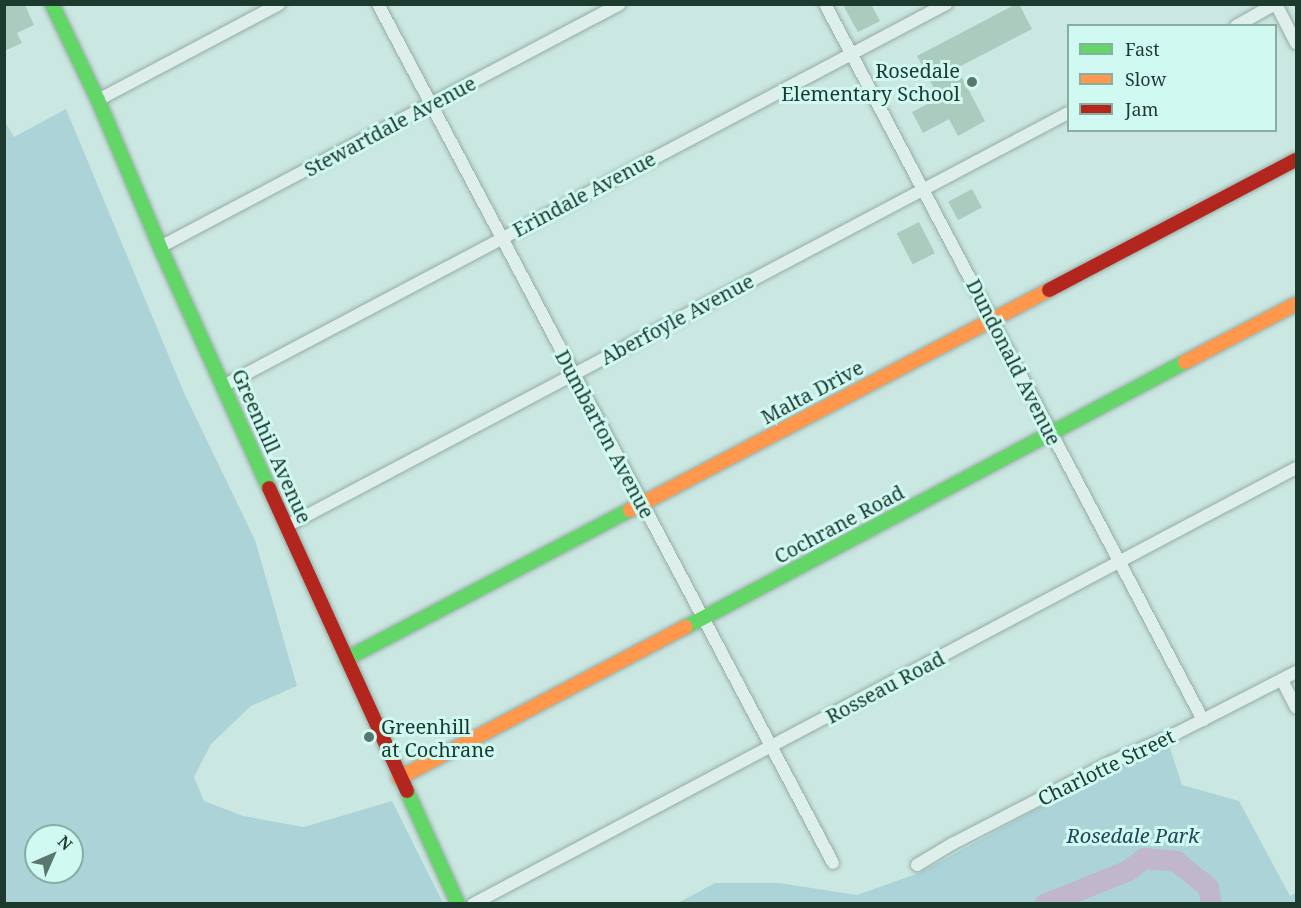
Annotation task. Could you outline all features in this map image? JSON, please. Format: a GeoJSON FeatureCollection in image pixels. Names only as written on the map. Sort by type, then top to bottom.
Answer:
{"type":"FeatureCollection","features":[{"type":"Feature","properties":{"kind":"street","name":"Greenhill Avenue"},"geometry":{"type":"LineString","coordinates":[[52,4],[98,100],[160,247],[399,778],[458,903]]}},
{"type":"Feature","properties":{"kind":"street"},"geometry":{"type":"LineString","coordinates":[[98,100],[279,4]]}},
{"type":"Feature","properties":{"kind":"street","name":"Dumbarton Avenue"},"geometry":{"type":"LineString","coordinates":[[378,4],[702,619],[833,862]]}},
{"type":"Feature","properties":{"kind":"street","name":"Stewartdale Avenue"},"geometry":{"type":"LineString","coordinates":[[160,247],[620,4]]}},
{"type":"Feature","properties":{"kind":"street","name":"Dundonald Avenue"},"geometry":{"type":"LineString","coordinates":[[825,4],[1203,720]]}},
{"type":"Feature","properties":{"kind":"street","name":"Erindale Avenue"},"geometry":{"type":"LineString","coordinates":[[223,386],[946,4]]}},
{"type":"Feature","properties":{"kind":"street"},"geometry":{"type":"LineString","coordinates":[[1240,24],[1276,4],[1296,43]]}},
{"type":"Feature","properties":{"kind":"street","name":"Aberfoyle Avenue"},"geometry":{"type":"LineString","coordinates":[[287,526],[1067,114]]}},
{"type":"Feature","properties":{"kind":"street","name":"Malta Drive"},"geometry":{"type":"LineString","coordinates":[[346,659],[1296,160]]}},
{"type":"Feature","properties":{"kind":"street","name":"Cochrane Road"},"geometry":{"type":"LineString","coordinates":[[399,778],[1296,304]]}},
{"type":"Feature","properties":{"kind":"street","name":"Rosseau Road"},"geometry":{"type":"LineString","coordinates":[[473,903],[771,748],[1296,468]]}},
{"type":"Feature","properties":{"kind":"street","name":"Charlotte Street"},"geometry":{"type":"LineString","coordinates":[[917,865],[952,844],[1109,763],[1203,720],[1296,672]]}},
{"type":"Feature","properties":{"kind":"street"},"geometry":{"type":"LineString","coordinates":[[1282,680],[1296,708]]}},
{"type":"Feature","properties":{"kind":"green space"},"geometry":{"type":"Polygon","coordinates":[[[66,109],[185,395],[255,540],[297,686],[251,706],[211,744],[194,777],[204,801],[243,816],[304,827],[392,801],[443,903],[5,903],[5,122],[14,137],[66,109]]]}},
{"type":"Feature","properties":{"kind":"green space","name":"Rosedale Park"},"geometry":{"type":"Polygon","coordinates":[[[1169,745],[1182,785],[1239,801],[1290,896],[1296,893],[1296,904],[676,904],[715,883],[779,883],[857,895],[919,873],[1122,763],[1169,745]]]}},
{"type":"Feature","properties":{"kind":"building"},"geometry":{"type":"Polygon","coordinates":[[[849,4],[871,4],[880,21],[858,32],[844,7],[849,4]]]}},
{"type":"Feature","properties":{"kind":"building"},"geometry":{"type":"Polygon","coordinates":[[[1019,4],[1032,29],[957,68],[985,121],[958,136],[949,119],[923,133],[912,112],[939,98],[917,56],[1019,4]]]}},
{"type":"Feature","properties":{"kind":"building"},"geometry":{"type":"Polygon","coordinates":[[[4,5],[25,5],[34,25],[17,33],[22,43],[4,51],[4,5]]]}},
{"type":"Feature","properties":{"kind":"building"},"geometry":{"type":"Polygon","coordinates":[[[972,189],[982,208],[958,220],[948,202],[972,189]]]}},
{"type":"Feature","properties":{"kind":"building"},"geometry":{"type":"Polygon","coordinates":[[[919,222],[935,253],[913,265],[897,233],[919,222]]]}},
{"type":"Feature","properties":{"kind":"waterway"},"geometry":{"type":"LineString","coordinates":[[1044,904],[1128,870],[1144,858],[1176,861],[1208,887],[1211,904]]}},
{"type":"Feature","properties":{"kind":"traffic: fast"},"geometry":{"type":"LineString","coordinates":[[52,4],[98,100],[160,247],[269,488]]}},
{"type":"Feature","properties":{"kind":"traffic: fast"},"geometry":{"type":"LineString","coordinates":[[686,627],[1185,362]]}},
{"type":"Feature","properties":{"kind":"traffic: fast"},"geometry":{"type":"LineString","coordinates":[[346,659],[630,510]]}},
{"type":"Feature","properties":{"kind":"traffic: fast"},"geometry":{"type":"LineString","coordinates":[[407,791],[458,904]]}},
{"type":"Feature","properties":{"kind":"traffic: slow"},"geometry":{"type":"LineString","coordinates":[[630,510],[1049,290]]}},
{"type":"Feature","properties":{"kind":"traffic: slow"},"geometry":{"type":"LineString","coordinates":[[1185,362],[1296,304]]}},
{"type":"Feature","properties":{"kind":"traffic: slow"},"geometry":{"type":"LineString","coordinates":[[399,778],[686,627]]}},
{"type":"Feature","properties":{"kind":"traffic: jam"},"geometry":{"type":"LineString","coordinates":[[1049,290],[1296,160]]}},
{"type":"Feature","properties":{"kind":"traffic: jam"},"geometry":{"type":"LineString","coordinates":[[269,488],[407,791]]}},
{"type":"Feature","properties":{"kind":"place","name":"Rosedale Elementary School"},"geometry":{"type":"Point","coordinates":[972,82]}},
{"type":"Feature","properties":{"kind":"place","name":"Greenhill at Cochrane"},"geometry":{"type":"Point","coordinates":[369,737]}}]}
